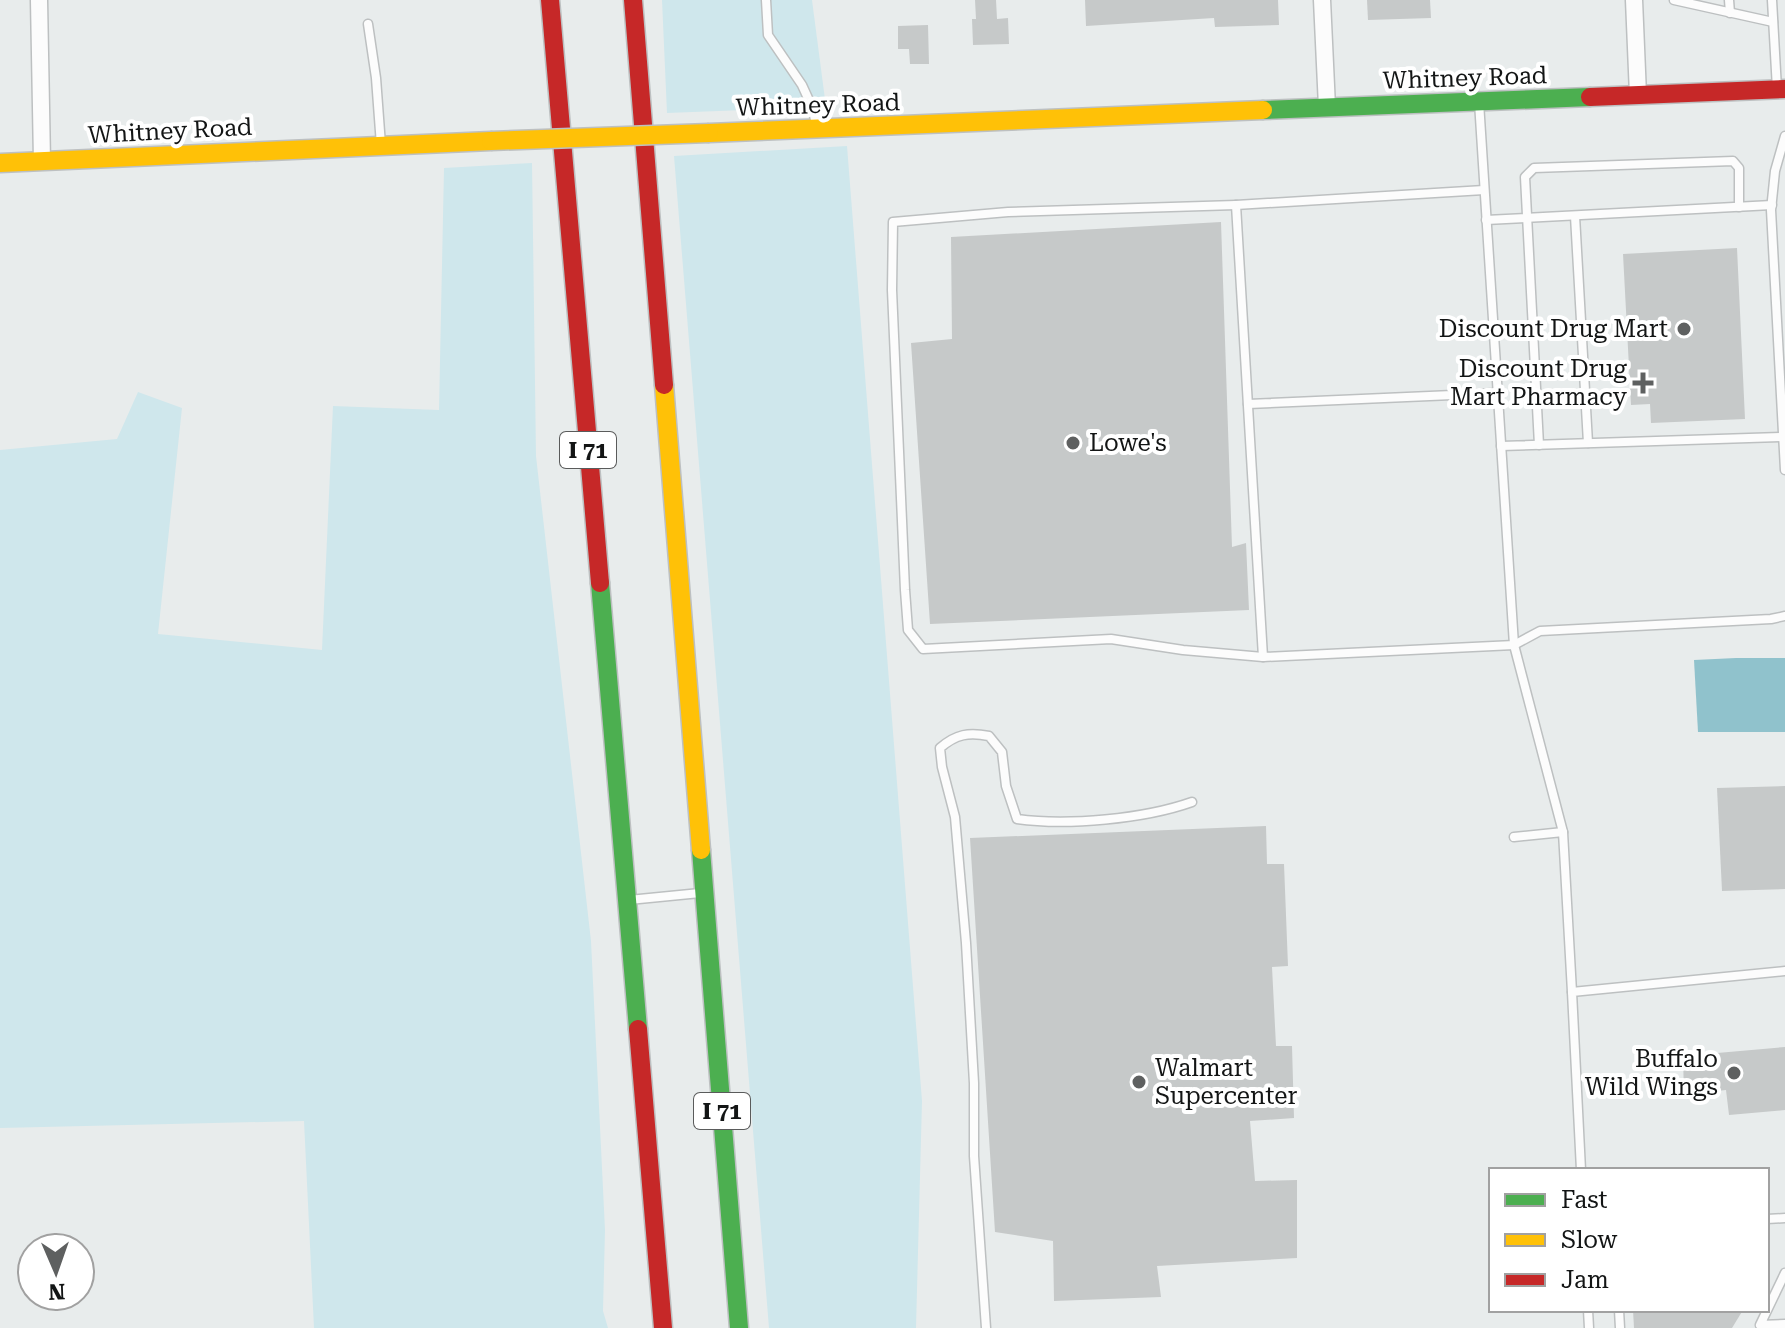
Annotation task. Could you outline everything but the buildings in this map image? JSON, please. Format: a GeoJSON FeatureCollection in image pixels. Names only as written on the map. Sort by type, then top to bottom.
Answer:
{"type":"FeatureCollection","features":[{"type":"Feature","properties":{"kind":"main road","name":"I 71"},"geometry":{"type":"LineString","coordinates":[[550,0],[663,1328]]}},
{"type":"Feature","properties":{"kind":"main road","name":"I 71"},"geometry":{"type":"LineString","coordinates":[[633,0],[739,1328]]}},
{"type":"Feature","properties":{"kind":"main road","name":"Whitney Road"},"geometry":{"type":"LineString","coordinates":[[0,163],[1781,89]]}},
{"type":"Feature","properties":{"kind":"street"},"geometry":{"type":"LineString","coordinates":[[39,0],[42,161]]}},
{"type":"Feature","properties":{"kind":"street"},"geometry":{"type":"LineString","coordinates":[[1322,0],[1327,107]]}},
{"type":"Feature","properties":{"kind":"street"},"geometry":{"type":"LineString","coordinates":[[1634,0],[1638,95]]}},
{"type":"Feature","properties":{"kind":"lane"},"geometry":{"type":"LineString","coordinates":[[766,0],[768,35],[802,85],[817,129]]}},
{"type":"Feature","properties":{"kind":"lane"},"geometry":{"type":"LineString","coordinates":[[1674,0],[1773,22]]}},
{"type":"Feature","properties":{"kind":"lane"},"geometry":{"type":"LineString","coordinates":[[1729,0],[1730,13]]}},
{"type":"Feature","properties":{"kind":"lane"},"geometry":{"type":"LineString","coordinates":[[1772,0],[1781,89]]}},
{"type":"Feature","properties":{"kind":"lane"},"geometry":{"type":"LineString","coordinates":[[368,24],[381,146]]}},
{"type":"Feature","properties":{"kind":"lane"},"geometry":{"type":"LineString","coordinates":[[1479,102],[1514,645],[1563,832],[1581,1168]]}},
{"type":"Feature","properties":{"kind":"lane"},"geometry":{"type":"LineString","coordinates":[[1785,136],[1775,171],[1772,205],[1785,470]]}},
{"type":"Feature","properties":{"kind":"lane"},"geometry":{"type":"LineString","coordinates":[[1539,445],[1525,177],[1534,168],[1733,161],[1739,168],[1739,207]]}},
{"type":"Feature","properties":{"kind":"lane"},"geometry":{"type":"LineString","coordinates":[[1484,190],[1236,205],[1008,212],[893,222],[892,290],[908,630],[923,649],[1111,639],[1183,650],[1263,657],[1514,645],[1540,631],[1785,616]]}},
{"type":"Feature","properties":{"kind":"lane"},"geometry":{"type":"LineString","coordinates":[[1236,205],[1263,657]]}},
{"type":"Feature","properties":{"kind":"lane"},"geometry":{"type":"LineString","coordinates":[[1486,220],[1772,205]]}},
{"type":"Feature","properties":{"kind":"lane"},"geometry":{"type":"LineString","coordinates":[[1575,216],[1588,443]]}},
{"type":"Feature","properties":{"kind":"lane"},"geometry":{"type":"LineString","coordinates":[[1248,404],[1498,393]]}},
{"type":"Feature","properties":{"kind":"lane"},"geometry":{"type":"LineString","coordinates":[[1501,446],[1782,437]]}},
{"type":"Feature","properties":{"kind":"lane"},"geometry":{"type":"LineString","coordinates":[[986,1328],[974,1156],[974,1083],[964,928],[955,817],[940,748],[953,737],[972,732],[989,736],[1002,752],[1006,786],[1017,819],[1044,823],[1147,814],[1192,802]]}},
{"type":"Feature","properties":{"kind":"lane"},"geometry":{"type":"LineString","coordinates":[[1514,837],[1563,832]]}},
{"type":"Feature","properties":{"kind":"lane"},"geometry":{"type":"LineString","coordinates":[[626,900],[704,893]]}},
{"type":"Feature","properties":{"kind":"lane"},"geometry":{"type":"LineString","coordinates":[[1572,992],[1785,971]]}},
{"type":"Feature","properties":{"kind":"lane"},"geometry":{"type":"LineString","coordinates":[[1769,1306],[1785,1273]]}},
{"type":"Feature","properties":{"kind":"lane"},"geometry":{"type":"LineString","coordinates":[[1766,1312],[1760,1325],[1785,1324]]}},
{"type":"Feature","properties":{"kind":"shaded area"},"geometry":{"type":"Polygon","coordinates":[[[662,0],[812,0],[826,107],[667,113],[662,0]]]}},
{"type":"Feature","properties":{"kind":"shaded area"},"geometry":{"type":"Polygon","coordinates":[[[847,146],[922,1101],[916,1328],[769,1328],[674,156],[847,146]]]}},
{"type":"Feature","properties":{"kind":"shaded area"},"geometry":{"type":"Polygon","coordinates":[[[532,163],[536,456],[591,941],[605,1230],[603,1311],[608,1328],[314,1328],[304,1121],[0,1128],[0,450],[117,439],[138,392],[182,408],[158,634],[322,650],[333,406],[439,410],[444,168],[532,163]]]}},
{"type":"Feature","properties":{"kind":"water"},"geometry":{"type":"Polygon","coordinates":[[[1785,658],[1785,732],[1698,732],[1694,660],[1785,658]]]}},
{"type":"Feature","properties":{"kind":"traffic: fast"},"geometry":{"type":"LineString","coordinates":[[1263,110],[1590,97]]}},
{"type":"Feature","properties":{"kind":"traffic: fast"},"geometry":{"type":"LineString","coordinates":[[600,583],[638,1029]]}},
{"type":"Feature","properties":{"kind":"traffic: fast"},"geometry":{"type":"LineString","coordinates":[[701,850],[739,1328]]}},
{"type":"Feature","properties":{"kind":"traffic: slow"},"geometry":{"type":"LineString","coordinates":[[709,133],[1263,110]]}},
{"type":"Feature","properties":{"kind":"traffic: slow"},"geometry":{"type":"LineString","coordinates":[[491,141],[709,133]]}},
{"type":"Feature","properties":{"kind":"traffic: slow"},"geometry":{"type":"LineString","coordinates":[[0,163],[491,141]]}},
{"type":"Feature","properties":{"kind":"traffic: slow"},"geometry":{"type":"LineString","coordinates":[[664,385],[701,850]]}},
{"type":"Feature","properties":{"kind":"traffic: jam"},"geometry":{"type":"LineString","coordinates":[[550,0],[600,583]]}},
{"type":"Feature","properties":{"kind":"traffic: jam"},"geometry":{"type":"LineString","coordinates":[[633,0],[664,385]]}},
{"type":"Feature","properties":{"kind":"traffic: jam"},"geometry":{"type":"LineString","coordinates":[[1590,97],[1785,89]]}},
{"type":"Feature","properties":{"kind":"traffic: jam"},"geometry":{"type":"LineString","coordinates":[[638,1029],[663,1328]]}},
{"type":"Feature","properties":{"kind":"place","name":"Discount Drug Mart"},"geometry":{"type":"Point","coordinates":[1684,329]}},
{"type":"Feature","properties":{"kind":"place","name":"Discount Drug Mart Pharmacy"},"geometry":{"type":"Point","coordinates":[1643,383]}},
{"type":"Feature","properties":{"kind":"place","name":"Lowe's"},"geometry":{"type":"Point","coordinates":[1073,443]}},
{"type":"Feature","properties":{"kind":"place","name":"Buffalo Wild Wings"},"geometry":{"type":"Point","coordinates":[1734,1073]}},
{"type":"Feature","properties":{"kind":"place","name":"Walmart Supercenter"},"geometry":{"type":"Point","coordinates":[1139,1082]}}]}
